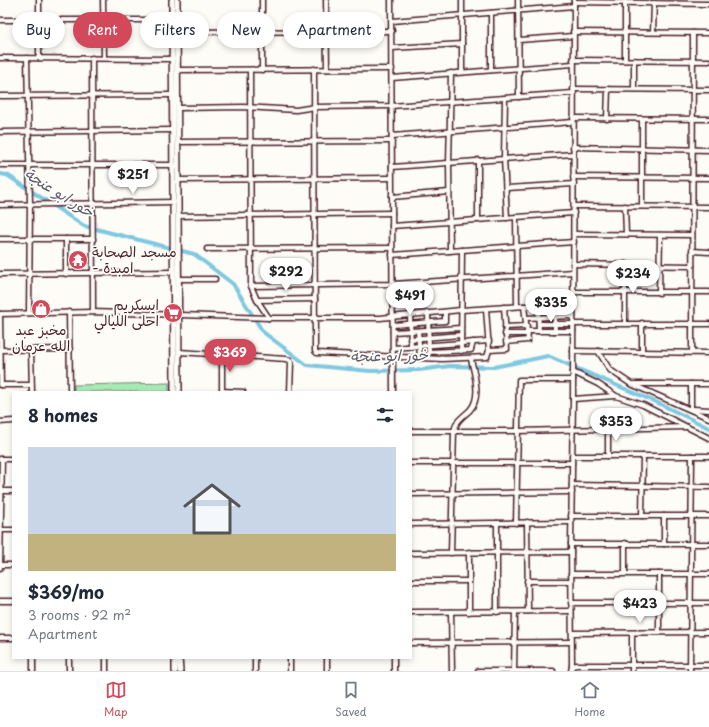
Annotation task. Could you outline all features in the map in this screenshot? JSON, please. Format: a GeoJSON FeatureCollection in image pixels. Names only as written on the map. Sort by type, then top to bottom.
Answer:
{"type":"FeatureCollection","features":[{"type":"Feature","properties":{"kind":"main road"},"geometry":{"type":"LineString","coordinates":[[172,0],[172,12]]}},
{"type":"Feature","properties":{"kind":"main road"},"geometry":{"type":"LineString","coordinates":[[177,0],[177,12]]}},
{"type":"Feature","properties":{"kind":"main road"},"geometry":{"type":"LineString","coordinates":[[173,48],[174,202],[176,244],[174,272],[179,391]]}},
{"type":"Feature","properties":{"kind":"main road"},"geometry":{"type":"LineString","coordinates":[[176,244],[179,216],[178,48]]}},
{"type":"Feature","properties":{"kind":"main road"},"geometry":{"type":"LineString","coordinates":[[174,391],[176,314],[179,279],[176,253]]}},
{"type":"Feature","properties":{"kind":"main road"},"geometry":{"type":"LineString","coordinates":[[175,659],[175,671]]}},
{"type":"Feature","properties":{"kind":"main road"},"geometry":{"type":"LineString","coordinates":[[180,659],[180,671]]}},
{"type":"Feature","properties":{"kind":"street"},"geometry":{"type":"LineString","coordinates":[[39,0],[39,12]]}},
{"type":"Feature","properties":{"kind":"street"},"geometry":{"type":"LineString","coordinates":[[103,0],[103,12]]}},
{"type":"Feature","properties":{"kind":"street"},"geometry":{"type":"LineString","coordinates":[[262,0],[262,12]]}},
{"type":"Feature","properties":{"kind":"street"},"geometry":{"type":"LineString","coordinates":[[326,0],[326,12]]}},
{"type":"Feature","properties":{"kind":"street"},"geometry":{"type":"LineString","coordinates":[[391,0],[393,391]]}},
{"type":"Feature","properties":{"kind":"street"},"geometry":{"type":"LineString","coordinates":[[462,0],[462,72]]}},
{"type":"Feature","properties":{"kind":"street"},"geometry":{"type":"LineString","coordinates":[[518,0],[519,97]]}},
{"type":"Feature","properties":{"kind":"street"},"geometry":{"type":"LineString","coordinates":[[625,2],[625,59]]}},
{"type":"Feature","properties":{"kind":"street"},"geometry":{"type":"LineString","coordinates":[[392,21],[462,14],[491,13],[574,3],[693,2],[709,4]]}},
{"type":"Feature","properties":{"kind":"street"},"geometry":{"type":"LineString","coordinates":[[571,671],[572,633],[570,544],[573,429],[574,3]]}},
{"type":"Feature","properties":{"kind":"street"},"geometry":{"type":"LineString","coordinates":[[653,32],[654,3]]}},
{"type":"Feature","properties":{"kind":"street"},"geometry":{"type":"LineString","coordinates":[[491,13],[491,70]]}},
{"type":"Feature","properties":{"kind":"street"},"geometry":{"type":"LineString","coordinates":[[0,20],[12,20]]}},
{"type":"Feature","properties":{"kind":"street"},"geometry":{"type":"LineString","coordinates":[[385,31],[392,31]]}},
{"type":"Feature","properties":{"kind":"street"},"geometry":{"type":"LineString","coordinates":[[519,40],[574,34],[625,32],[709,33]]}},
{"type":"Feature","properties":{"kind":"street"},"geometry":{"type":"LineString","coordinates":[[692,352],[693,33]]}},
{"type":"Feature","properties":{"kind":"street"},"geometry":{"type":"LineString","coordinates":[[392,48],[462,44]]}},
{"type":"Feature","properties":{"kind":"street"},"geometry":{"type":"LineString","coordinates":[[40,48],[40,58]]}},
{"type":"Feature","properties":{"kind":"street"},"geometry":{"type":"LineString","coordinates":[[104,48],[104,58]]}},
{"type":"Feature","properties":{"kind":"street"},"geometry":{"type":"LineString","coordinates":[[262,48],[262,70]]}},
{"type":"Feature","properties":{"kind":"street"},"geometry":{"type":"LineString","coordinates":[[326,48],[327,69]]}},
{"type":"Feature","properties":{"kind":"street"},"geometry":{"type":"LineString","coordinates":[[0,58],[173,59]]}},
{"type":"Feature","properties":{"kind":"street"},"geometry":{"type":"LineString","coordinates":[[27,58],[30,203],[29,313]]}},
{"type":"Feature","properties":{"kind":"street"},"geometry":{"type":"LineString","coordinates":[[92,58],[94,239],[92,312]]}},
{"type":"Feature","properties":{"kind":"street"},"geometry":{"type":"LineString","coordinates":[[392,78],[519,68],[573,62],[625,59],[709,61]]}},
{"type":"Feature","properties":{"kind":"street"},"geometry":{"type":"LineString","coordinates":[[634,60],[634,89]]}},
{"type":"Feature","properties":{"kind":"street"},"geometry":{"type":"LineString","coordinates":[[314,69],[315,351],[317,353],[420,358],[471,359],[487,357],[489,341],[486,309]]}},
{"type":"Feature","properties":{"kind":"street"},"geometry":{"type":"LineString","coordinates":[[177,70],[392,69]]}},
{"type":"Feature","properties":{"kind":"street"},"geometry":{"type":"LineString","coordinates":[[250,70],[251,286],[257,300],[269,318]]}},
{"type":"Feature","properties":{"kind":"street"},"geometry":{"type":"LineString","coordinates":[[450,251],[449,132],[451,73]]}},
{"type":"Feature","properties":{"kind":"street"},"geometry":{"type":"LineString","coordinates":[[607,119],[608,89]]}},
{"type":"Feature","properties":{"kind":"street"},"geometry":{"type":"LineString","coordinates":[[178,108],[251,107],[296,110],[314,107],[391,106],[608,89],[709,90]]}},
{"type":"Feature","properties":{"kind":"street"},"geometry":{"type":"LineString","coordinates":[[0,96],[173,95]]}},
{"type":"Feature","properties":{"kind":"street"},"geometry":{"type":"LineString","coordinates":[[505,98],[504,158],[507,188],[507,218]]}},
{"type":"Feature","properties":{"kind":"street"},"geometry":{"type":"LineString","coordinates":[[642,119],[642,206]]}},
{"type":"Feature","properties":{"kind":"street"},"geometry":{"type":"LineString","coordinates":[[392,136],[504,128],[573,120],[709,119]]}},
{"type":"Feature","properties":{"kind":"street"},"geometry":{"type":"LineString","coordinates":[[0,132],[173,130]]}},
{"type":"Feature","properties":{"kind":"street"},"geometry":{"type":"LineString","coordinates":[[178,142],[392,142]]}},
{"type":"Feature","properties":{"kind":"street"},"geometry":{"type":"LineString","coordinates":[[573,147],[709,150]]}},
{"type":"Feature","properties":{"kind":"street"},"geometry":{"type":"LineString","coordinates":[[392,167],[573,154]]}},
{"type":"Feature","properties":{"kind":"street"},"geometry":{"type":"LineString","coordinates":[[478,160],[478,220]]}},
{"type":"Feature","properties":{"kind":"street"},"geometry":{"type":"LineString","coordinates":[[0,165],[174,165]]}},
{"type":"Feature","properties":{"kind":"street"},"geometry":{"type":"LineString","coordinates":[[178,180],[314,177],[391,178]]}},
{"type":"Feature","properties":{"kind":"street"},"geometry":{"type":"LineString","coordinates":[[573,177],[709,178]]}},
{"type":"Feature","properties":{"kind":"street"},"geometry":{"type":"LineString","coordinates":[[507,188],[574,184]]}},
{"type":"Feature","properties":{"kind":"street"},"geometry":{"type":"LineString","coordinates":[[392,197],[449,192]]}},
{"type":"Feature","properties":{"kind":"street"},"geometry":{"type":"LineString","coordinates":[[0,204],[174,202]]}},
{"type":"Feature","properties":{"kind":"street"},"geometry":{"type":"LineString","coordinates":[[574,206],[709,207]]}},
{"type":"Feature","properties":{"kind":"street"},"geometry":{"type":"LineString","coordinates":[[625,206],[626,234]]}},
{"type":"Feature","properties":{"kind":"street"},"geometry":{"type":"LineString","coordinates":[[179,216],[392,213]]}},
{"type":"Feature","properties":{"kind":"street"},"geometry":{"type":"LineString","coordinates":[[392,226],[574,213]]}},
{"type":"Feature","properties":{"kind":"street"},"geometry":{"type":"LineString","coordinates":[[516,217],[517,306]]}},
{"type":"Feature","properties":{"kind":"street"},"geometry":{"type":"LineString","coordinates":[[574,234],[692,235]]}},
{"type":"Feature","properties":{"kind":"street"},"geometry":{"type":"LineString","coordinates":[[659,293],[660,235]]}},
{"type":"Feature","properties":{"kind":"street"},"geometry":{"type":"LineString","coordinates":[[0,239],[94,239]]}},
{"type":"Feature","properties":{"kind":"street"},"geometry":{"type":"LineString","coordinates":[[66,239],[66,274]]}},
{"type":"Feature","properties":{"kind":"street"},"geometry":{"type":"LineString","coordinates":[[392,255],[574,242]]}},
{"type":"Feature","properties":{"kind":"street"},"geometry":{"type":"LineString","coordinates":[[207,249],[392,248]]}},
{"type":"Feature","properties":{"kind":"street"},"geometry":{"type":"LineString","coordinates":[[461,351],[460,310],[462,250]]}},
{"type":"Feature","properties":{"kind":"street"},"geometry":{"type":"LineString","coordinates":[[692,251],[709,252]]}},
{"type":"Feature","properties":{"kind":"street"},"geometry":{"type":"LineString","coordinates":[[573,264],[692,266]]}},
{"type":"Feature","properties":{"kind":"street"},"geometry":{"type":"LineString","coordinates":[[625,264],[625,323]]}},
{"type":"Feature","properties":{"kind":"street"},"geometry":{"type":"LineString","coordinates":[[0,274],[174,272]]}},
{"type":"Feature","properties":{"kind":"street"},"geometry":{"type":"LineString","coordinates":[[251,286],[393,284],[573,272]]}},
{"type":"Feature","properties":{"kind":"street"},"geometry":{"type":"LineString","coordinates":[[179,279],[215,279]]}},
{"type":"Feature","properties":{"kind":"street"},"geometry":{"type":"LineString","coordinates":[[573,292],[709,292]]}},
{"type":"Feature","properties":{"kind":"street"},"geometry":{"type":"LineString","coordinates":[[257,300],[315,299]]}},
{"type":"Feature","properties":{"kind":"street"},"geometry":{"type":"LineString","coordinates":[[31,385],[1,385],[0,314],[92,312],[269,318],[380,318],[460,310],[573,303]]}},
{"type":"Feature","properties":{"kind":"street"},"geometry":{"type":"LineString","coordinates":[[554,304],[555,331]]}},
{"type":"Feature","properties":{"kind":"street"},"geometry":{"type":"LineString","coordinates":[[538,305],[539,331]]}},
{"type":"Feature","properties":{"kind":"street"},"geometry":{"type":"LineString","coordinates":[[506,342],[527,341],[528,333],[524,306]]}},
{"type":"Feature","properties":{"kind":"street"},"geometry":{"type":"LineString","coordinates":[[489,350],[507,349],[504,307]]}},
{"type":"Feature","properties":{"kind":"street"},"geometry":{"type":"LineString","coordinates":[[69,312],[70,391]]}},
{"type":"Feature","properties":{"kind":"street"},"geometry":{"type":"LineString","coordinates":[[393,325],[441,322],[446,320],[445,312]]}},
{"type":"Feature","properties":{"kind":"street"},"geometry":{"type":"LineString","coordinates":[[428,313],[430,358]]}},
{"type":"Feature","properties":{"kind":"street"},"geometry":{"type":"LineString","coordinates":[[410,315],[411,347]]}},
{"type":"Feature","properties":{"kind":"street"},"geometry":{"type":"LineString","coordinates":[[526,318],[573,316]]}},
{"type":"Feature","properties":{"kind":"street"},"geometry":{"type":"LineString","coordinates":[[434,322],[435,337]]}},
{"type":"Feature","properties":{"kind":"street"},"geometry":{"type":"LineString","coordinates":[[441,322],[445,336],[445,352]]}},
{"type":"Feature","properties":{"kind":"street"},"geometry":{"type":"LineString","coordinates":[[642,323],[642,352]]}},
{"type":"Feature","properties":{"kind":"street"},"geometry":{"type":"LineString","coordinates":[[539,324],[709,324]]}},
{"type":"Feature","properties":{"kind":"street"},"geometry":{"type":"LineString","coordinates":[[517,326],[517,342]]}},
{"type":"Feature","properties":{"kind":"street"},"geometry":{"type":"LineString","coordinates":[[505,327],[527,326]]}},
{"type":"Feature","properties":{"kind":"street"},"geometry":{"type":"LineString","coordinates":[[393,332],[461,328]]}},
{"type":"Feature","properties":{"kind":"street"},"geometry":{"type":"LineString","coordinates":[[418,331],[420,358]]}},
{"type":"Feature","properties":{"kind":"street"},"geometry":{"type":"LineString","coordinates":[[505,334],[539,331],[573,331]]}},
{"type":"Feature","properties":{"kind":"street"},"geometry":{"type":"LineString","coordinates":[[410,339],[461,335]]}},
{"type":"Feature","properties":{"kind":"street"},"geometry":{"type":"LineString","coordinates":[[393,348],[489,341]]}},
{"type":"Feature","properties":{"kind":"street"},"geometry":{"type":"LineString","coordinates":[[429,352],[472,350],[473,342]]}},
{"type":"Feature","properties":{"kind":"street"},"geometry":{"type":"LineString","coordinates":[[1,350],[70,349]]}},
{"type":"Feature","properties":{"kind":"street"},"geometry":{"type":"LineString","coordinates":[[31,350],[32,391]]}},
{"type":"Feature","properties":{"kind":"street"},"geometry":{"type":"LineString","coordinates":[[573,351],[709,353]]}},
{"type":"Feature","properties":{"kind":"street"},"geometry":{"type":"LineString","coordinates":[[598,351],[610,370],[631,384],[692,409],[709,418]]}},
{"type":"Feature","properties":{"kind":"street"},"geometry":{"type":"LineString","coordinates":[[178,352],[290,360],[290,391]]}},
{"type":"Feature","properties":{"kind":"street"},"geometry":{"type":"LineString","coordinates":[[451,352],[451,359]]}},
{"type":"Feature","properties":{"kind":"street"},"geometry":{"type":"LineString","coordinates":[[222,354],[222,391]]}},
{"type":"Feature","properties":{"kind":"street"},"geometry":{"type":"LineString","coordinates":[[451,553],[454,493],[454,431],[457,422],[470,411],[475,402],[476,388],[471,359]]}},
{"type":"Feature","properties":{"kind":"street"},"geometry":{"type":"LineString","coordinates":[[573,370],[616,396],[643,405],[656,413],[709,438]]}},
{"type":"Feature","properties":{"kind":"street"},"geometry":{"type":"LineString","coordinates":[[516,523],[520,380],[573,380]]}},
{"type":"Feature","properties":{"kind":"street"},"geometry":{"type":"LineString","coordinates":[[631,384],[709,384]]}},
{"type":"Feature","properties":{"kind":"street"},"geometry":{"type":"LineString","coordinates":[[691,384],[692,409]]}},
{"type":"Feature","properties":{"kind":"street"},"geometry":{"type":"LineString","coordinates":[[573,399],[616,396]]}},
{"type":"Feature","properties":{"kind":"street"},"geometry":{"type":"LineString","coordinates":[[692,409],[709,410]]}},
{"type":"Feature","properties":{"kind":"street"},"geometry":{"type":"LineString","coordinates":[[0,422],[12,421]]}},
{"type":"Feature","properties":{"kind":"street"},"geometry":{"type":"LineString","coordinates":[[412,431],[518,431],[687,427]]}},
{"type":"Feature","properties":{"kind":"street"},"geometry":{"type":"LineString","coordinates":[[608,428],[608,456]]}},
{"type":"Feature","properties":{"kind":"street"},"geometry":{"type":"LineString","coordinates":[[572,456],[709,456]]}},
{"type":"Feature","properties":{"kind":"street"},"geometry":{"type":"LineString","coordinates":[[642,516],[643,456]]}},
{"type":"Feature","properties":{"kind":"street"},"geometry":{"type":"LineString","coordinates":[[690,671],[692,603],[692,456]]}},
{"type":"Feature","properties":{"kind":"street"},"geometry":{"type":"LineString","coordinates":[[12,459],[1,459],[2,492],[0,567],[12,565]]}},
{"type":"Feature","properties":{"kind":"street"},"geometry":{"type":"LineString","coordinates":[[412,463],[572,463]]}},
{"type":"Feature","properties":{"kind":"street"},"geometry":{"type":"LineString","coordinates":[[572,485],[709,487]]}},
{"type":"Feature","properties":{"kind":"street"},"geometry":{"type":"LineString","coordinates":[[2,492],[12,491]]}},
{"type":"Feature","properties":{"kind":"street"},"geometry":{"type":"LineString","coordinates":[[412,494],[572,492]]}},
{"type":"Feature","properties":{"kind":"street"},"geometry":{"type":"LineString","coordinates":[[571,516],[709,516]]}},
{"type":"Feature","properties":{"kind":"street"},"geometry":{"type":"LineString","coordinates":[[664,516],[664,544]]}},
{"type":"Feature","properties":{"kind":"street"},"geometry":{"type":"LineString","coordinates":[[527,522],[528,611]]}},
{"type":"Feature","properties":{"kind":"street"},"geometry":{"type":"LineString","coordinates":[[412,524],[571,522]]}},
{"type":"Feature","properties":{"kind":"street"},"geometry":{"type":"LineString","coordinates":[[497,523],[498,612]]}},
{"type":"Feature","properties":{"kind":"street"},"geometry":{"type":"LineString","coordinates":[[1,530],[12,530]]}},
{"type":"Feature","properties":{"kind":"street"},"geometry":{"type":"LineString","coordinates":[[625,543],[625,573]]}},
{"type":"Feature","properties":{"kind":"street"},"geometry":{"type":"LineString","coordinates":[[570,544],[709,544]]}},
{"type":"Feature","properties":{"kind":"street"},"geometry":{"type":"LineString","coordinates":[[469,612],[470,552]]}},
{"type":"Feature","properties":{"kind":"street"},"geometry":{"type":"LineString","coordinates":[[412,553],[571,552]]}},
{"type":"Feature","properties":{"kind":"street"},"geometry":{"type":"LineString","coordinates":[[571,574],[709,574]]}},
{"type":"Feature","properties":{"kind":"street"},"geometry":{"type":"LineString","coordinates":[[659,574],[659,632]]}},
{"type":"Feature","properties":{"kind":"street"},"geometry":{"type":"LineString","coordinates":[[412,581],[469,581]]}},
{"type":"Feature","properties":{"kind":"street"},"geometry":{"type":"LineString","coordinates":[[527,581],[571,581]]}},
{"type":"Feature","properties":{"kind":"street"},"geometry":{"type":"LineString","coordinates":[[0,601],[12,601]]}},
{"type":"Feature","properties":{"kind":"street"},"geometry":{"type":"LineString","coordinates":[[571,603],[709,603]]}},
{"type":"Feature","properties":{"kind":"street"},"geometry":{"type":"LineString","coordinates":[[412,612],[571,611]]}},
{"type":"Feature","properties":{"kind":"street"},"geometry":{"type":"LineString","coordinates":[[451,612],[452,671]]}},
{"type":"Feature","properties":{"kind":"street"},"geometry":{"type":"LineString","coordinates":[[514,671],[515,612]]}},
{"type":"Feature","properties":{"kind":"street"},"geometry":{"type":"LineString","coordinates":[[572,633],[709,632]]}},
{"type":"Feature","properties":{"kind":"street"},"geometry":{"type":"LineString","coordinates":[[632,633],[632,671]]}},
{"type":"Feature","properties":{"kind":"street"},"geometry":{"type":"LineString","coordinates":[[0,638],[12,638]]}},
{"type":"Feature","properties":{"kind":"street"},"geometry":{"type":"LineString","coordinates":[[412,643],[571,642]]}},
{"type":"Feature","properties":{"kind":"street"},"geometry":{"type":"LineString","coordinates":[[33,659],[33,671]]}},
{"type":"Feature","properties":{"kind":"street"},"geometry":{"type":"LineString","coordinates":[[69,659],[70,671]]}},
{"type":"Feature","properties":{"kind":"street"},"geometry":{"type":"LineString","coordinates":[[106,659],[106,671]]}},
{"type":"Feature","properties":{"kind":"street"},"geometry":{"type":"LineString","coordinates":[[255,659],[255,671]]}},
{"type":"Feature","properties":{"kind":"street"},"geometry":{"type":"LineString","coordinates":[[290,659],[290,671]]}},
{"type":"Feature","properties":{"kind":"street"},"geometry":{"type":"LineString","coordinates":[[327,659],[327,671]]}},
{"type":"Feature","properties":{"kind":"street"},"geometry":{"type":"LineString","coordinates":[[394,659],[394,671]]}},
{"type":"Feature","properties":{"kind":"street"},"geometry":{"type":"LineString","coordinates":[[572,666],[709,665]]}},
{"type":"Feature","properties":{"kind":"street"},"geometry":{"type":"LineString","coordinates":[[478,671],[553,671]]}},
{"type":"Feature","properties":{"kind":"green space"},"geometry":{"type":"Polygon","coordinates":[[[169,383],[169,391],[74,391],[74,385],[169,383]]]}},
{"type":"Feature","properties":{"kind":"waterway","name":"خور ابو عنجة"},"geometry":{"type":"LineString","coordinates":[[0,174],[7,175],[84,226],[194,254],[233,284],[263,332],[307,365],[370,371],[419,370],[450,366],[494,367],[548,356],[658,403],[709,428]]}},
{"type":"Feature","properties":{"kind":"place","name":"مسجد الصحابة - امبدة"},"geometry":{"type":"Point","coordinates":[78,260]}},
{"type":"Feature","properties":{"kind":"place","name":"مخبز عبد الله عرمان"},"geometry":{"type":"Point","coordinates":[41,309]}},
{"type":"Feature","properties":{"kind":"place","name":"ايسكريم احلى الليالي"},"geometry":{"type":"Point","coordinates":[173,313]}}]}
